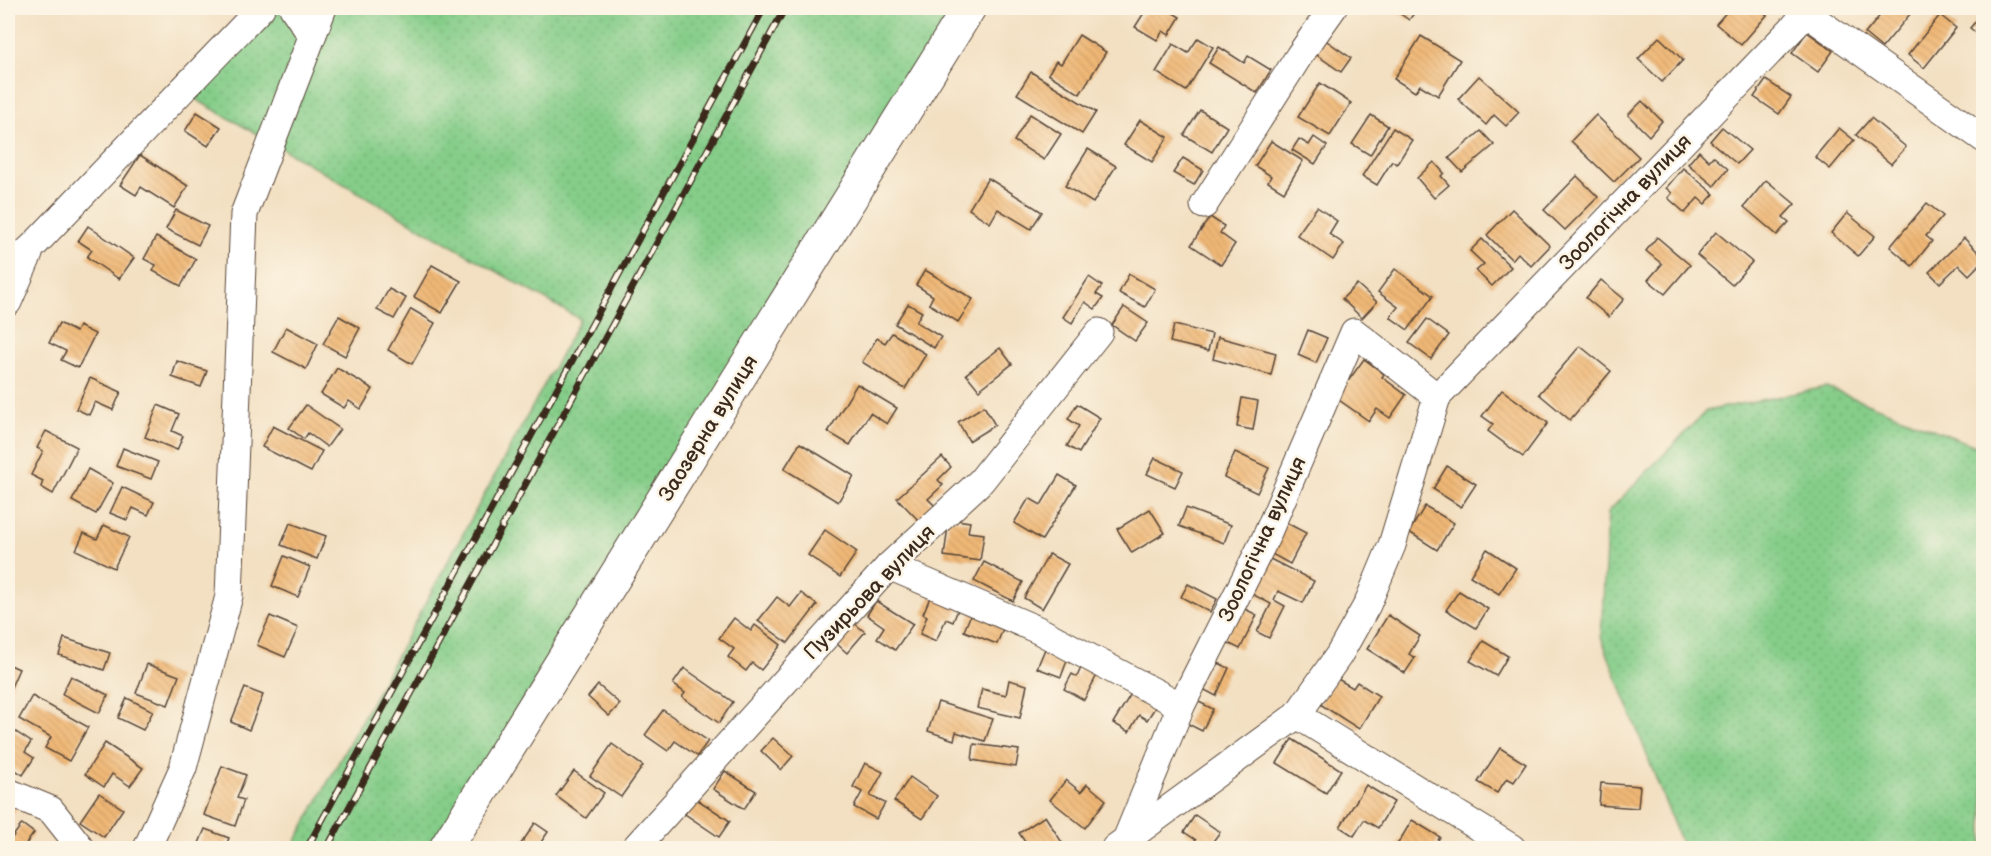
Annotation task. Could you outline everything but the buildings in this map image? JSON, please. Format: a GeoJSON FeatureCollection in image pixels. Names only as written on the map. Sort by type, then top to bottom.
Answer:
{"type":"FeatureCollection","features":[{"type":"Feature","properties":{"kind":"street"},"geometry":{"type":"LineString","coordinates":[[8,269],[32,247],[261,8]]}},
{"type":"Feature","properties":{"kind":"street"},"geometry":{"type":"LineString","coordinates":[[293,8],[312,36]]}},
{"type":"Feature","properties":{"kind":"street"},"geometry":{"type":"LineString","coordinates":[[147,849],[183,768],[229,596],[244,213],[323,8]]}},
{"type":"Feature","properties":{"kind":"street","name":"Заозерна вулиця"},"geometry":{"type":"LineString","coordinates":[[446,849],[969,8]]}},
{"type":"Feature","properties":{"kind":"street"},"geometry":{"type":"LineString","coordinates":[[1204,205],[1299,56],[1333,8]]}},
{"type":"Feature","properties":{"kind":"street"},"geometry":{"type":"LineString","coordinates":[[1806,10],[1983,139]]}},
{"type":"Feature","properties":{"kind":"street","name":"Зоологічна вулиця"},"geometry":{"type":"LineString","coordinates":[[1120,845],[1297,715],[1339,655],[1367,605],[1392,544],[1437,397],[1806,10]]}},
{"type":"Feature","properties":{"kind":"street"},"geometry":{"type":"LineString","coordinates":[[8,302],[32,247]]}},
{"type":"Feature","properties":{"kind":"street","name":"Пузирьова вулиця"},"geometry":{"type":"LineString","coordinates":[[635,849],[889,566],[981,481],[1099,332]]}},
{"type":"Feature","properties":{"kind":"street","name":"Зоологічна вулиця"},"geometry":{"type":"LineString","coordinates":[[1120,845],[1181,706],[1266,537],[1354,332],[1437,397]]}},
{"type":"Feature","properties":{"kind":"street"},"geometry":{"type":"LineString","coordinates":[[889,566],[1038,630],[1181,706]]}},
{"type":"Feature","properties":{"kind":"street"},"geometry":{"type":"LineString","coordinates":[[1297,715],[1512,849]]}},
{"type":"Feature","properties":{"kind":"street"},"geometry":{"type":"LineString","coordinates":[[8,792],[51,810],[81,849]]}},
{"type":"Feature","properties":{"kind":"green space"},"geometry":{"type":"Polygon","coordinates":[[[273,8],[969,8],[446,848],[292,848],[580,319],[190,96],[273,8]]]}},
{"type":"Feature","properties":{"kind":"green space"},"geometry":{"type":"Polygon","coordinates":[[[1826,387],[1983,449],[1983,848],[1683,848],[1601,637],[1608,512],[1706,411],[1826,387]]]}},
{"type":"Feature","properties":{"kind":"railway"},"geometry":{"type":"LineString","coordinates":[[307,848],[764,8]]}},
{"type":"Feature","properties":{"kind":"railway"},"geometry":{"type":"LineString","coordinates":[[327,848],[785,8]]}}]}
